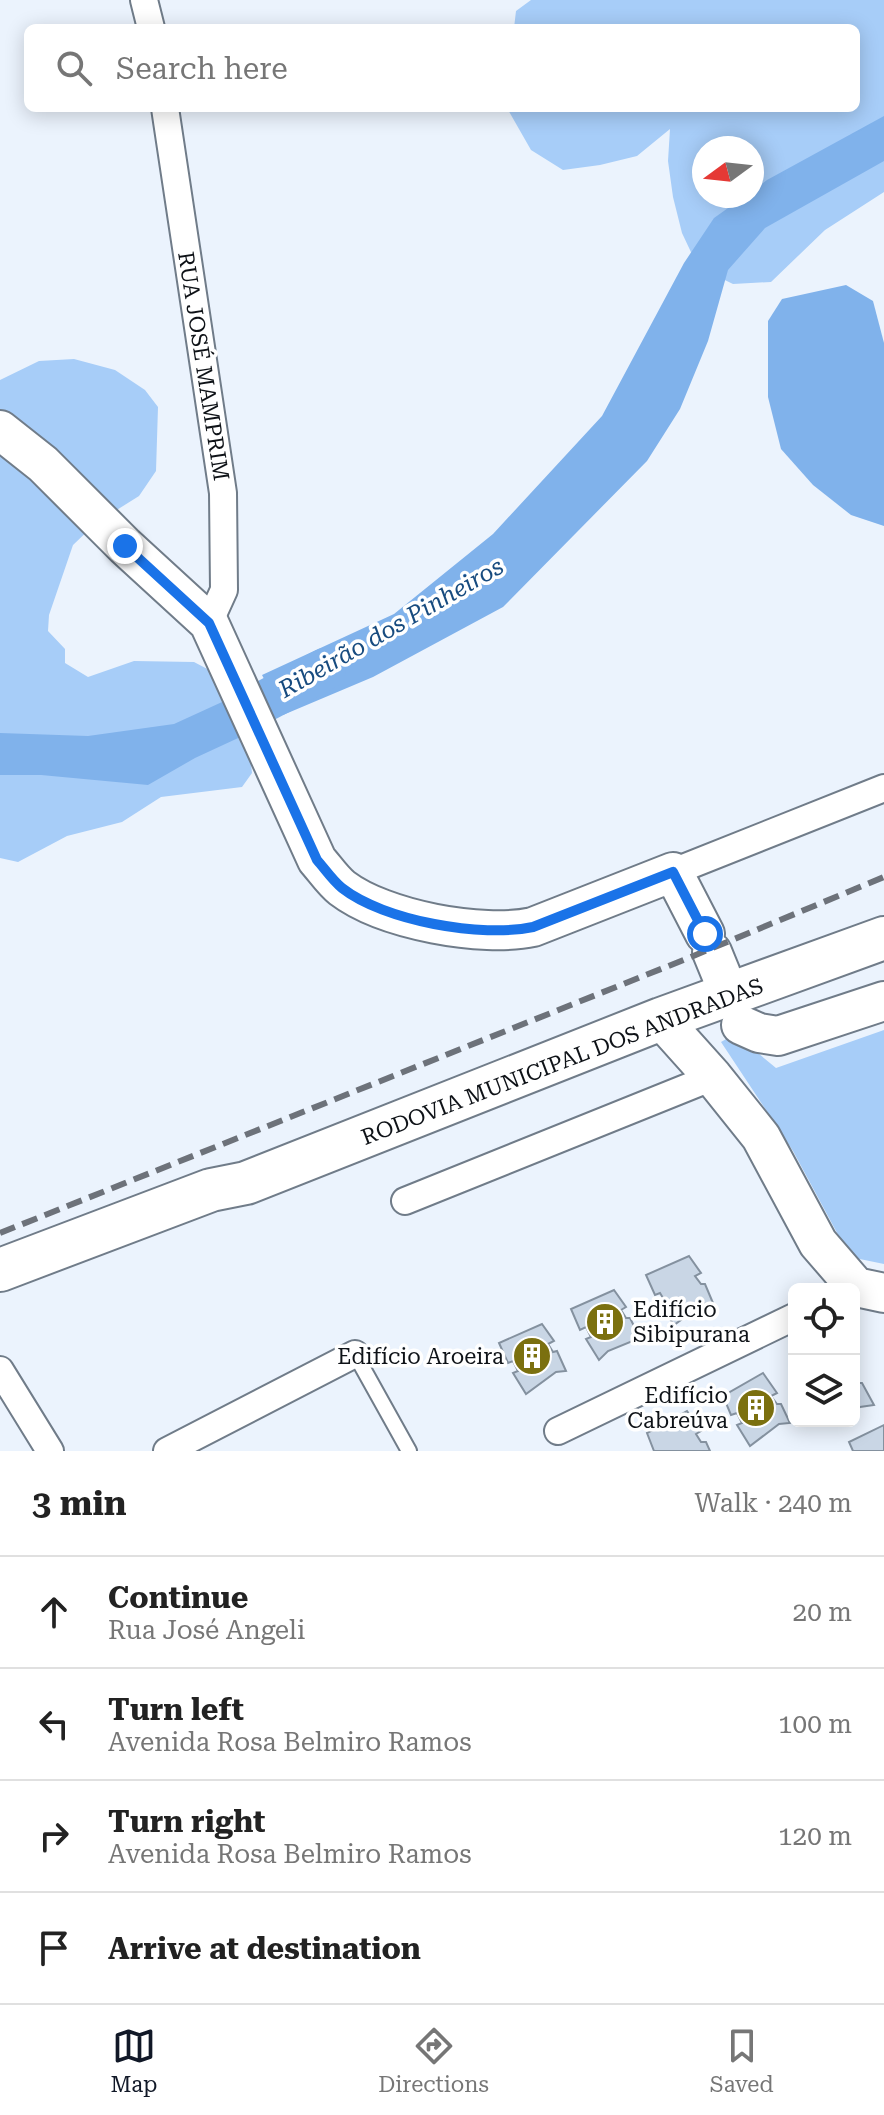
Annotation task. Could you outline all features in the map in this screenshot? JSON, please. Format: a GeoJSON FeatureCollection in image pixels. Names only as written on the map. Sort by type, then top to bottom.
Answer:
{"type":"FeatureCollection","features":[{"type":"Feature","properties":{"kind":"main road"},"geometry":{"type":"LineString","coordinates":[[0,430],[43,464],[125,546],[209,623],[317,860],[342,888],[380,909],[447,927],[512,931],[533,927],[673,872],[713,953]]}},
{"type":"Feature","properties":{"kind":"main road","name":"RODOVIA MUNICIPAL DOS ANDRADAS"},"geometry":{"type":"LineString","coordinates":[[0,1270],[211,1190],[246,1183],[661,1019],[882,941]]}},
{"type":"Feature","properties":{"kind":"main road"},"geometry":{"type":"LineString","coordinates":[[741,1025],[759,1033],[778,1036],[884,1001]]}},
{"type":"Feature","properties":{"kind":"main road"},"geometry":{"type":"LineString","coordinates":[[661,1019],[761,1137],[818,1243],[864,1290]]}},
{"type":"Feature","properties":{"kind":"main road","name":"RODOVIA MUNICIPAL DOS ANDRADAS"},"geometry":{"type":"LineString","coordinates":[[0,1290],[220,1203],[246,1183]]}},
{"type":"Feature","properties":{"kind":"street"},"geometry":{"type":"LineString","coordinates":[[144,0],[150,24]]}},
{"type":"Feature","properties":{"kind":"street","name":"RUA JOSÉ MAMPRIM"},"geometry":{"type":"LineString","coordinates":[[166,112],[223,493],[224,590],[209,623]]}},
{"type":"Feature","properties":{"kind":"street"},"geometry":{"type":"LineString","coordinates":[[673,872],[884,788]]}},
{"type":"Feature","properties":{"kind":"street"},"geometry":{"type":"LineString","coordinates":[[405,1201],[713,1077]]}},
{"type":"Feature","properties":{"kind":"street"},"geometry":{"type":"LineString","coordinates":[[558,1431],[788,1320]]}},
{"type":"Feature","properties":{"kind":"street"},"geometry":{"type":"LineString","coordinates":[[167,1451],[355,1354]]}},
{"type":"Feature","properties":{"kind":"street"},"geometry":{"type":"LineString","coordinates":[[0,1370],[50,1451]]}},
{"type":"Feature","properties":{"kind":"lane"},"geometry":{"type":"LineString","coordinates":[[355,1354],[409,1451]]}},
{"type":"Feature","properties":{"kind":"shaded area"},"geometry":{"type":"Polygon","coordinates":[[[531,0],[884,0],[884,192],[825,230],[771,282],[733,284],[698,267],[682,233],[673,197],[668,161],[670,129],[637,156],[563,170],[531,150],[509,112],[860,112],[860,24],[514,24],[516,11],[531,0]]]}},
{"type":"Feature","properties":{"kind":"shaded area"},"geometry":{"type":"Polygon","coordinates":[[[74,359],[115,370],[145,390],[158,407],[156,471],[139,496],[96,523],[73,545],[49,615],[48,631],[65,649],[65,663],[88,677],[134,661],[194,662],[215,673],[249,746],[252,773],[242,787],[161,797],[122,822],[67,836],[18,862],[0,858],[0,380],[39,361],[74,359]]]}},
{"type":"Feature","properties":{"kind":"shaded area"},"geometry":{"type":"Polygon","coordinates":[[[884,1030],[884,1264],[850,1257],[793,1151],[721,1042],[735,1034],[776,1068],[884,1030]]]}},
{"type":"Feature","properties":{"kind":"water"},"geometry":{"type":"Polygon","coordinates":[[[884,116],[884,161],[765,228],[728,270],[708,341],[680,409],[647,461],[503,607],[373,677],[283,715],[262,675],[394,614],[493,534],[602,416],[684,263],[714,218],[728,208],[764,208],[764,182],[884,116]]]}},
{"type":"Feature","properties":{"kind":"water"},"geometry":{"type":"Polygon","coordinates":[[[846,285],[873,301],[884,343],[884,526],[851,515],[813,485],[781,449],[768,397],[768,321],[782,299],[846,285]]]}},
{"type":"Feature","properties":{"kind":"water"},"geometry":{"type":"Polygon","coordinates":[[[233,697],[249,733],[195,758],[148,785],[41,775],[0,775],[0,733],[88,736],[174,724],[233,697]]]}},
{"type":"Feature","properties":{"kind":"building"},"geometry":{"type":"Polygon","coordinates":[[[689,1256],[701,1273],[695,1276],[701,1284],[705,1284],[713,1303],[703,1304],[674,1325],[661,1305],[666,1303],[660,1293],[655,1295],[646,1275],[689,1256]]]}},
{"type":"Feature","properties":{"kind":"building","name":"Edifício Sibipurana"},"geometry":{"type":"Polygon","coordinates":[[[614,1290],[626,1307],[621,1310],[626,1318],[630,1318],[640,1338],[608,1351],[599,1360],[586,1339],[591,1337],[586,1327],[580,1330],[571,1309],[614,1290]]]}},
{"type":"Feature","properties":{"kind":"building","name":"Edifício Aroeira"},"geometry":{"type":"Polygon","coordinates":[[[542,1324],[554,1341],[548,1344],[553,1352],[557,1351],[566,1371],[556,1372],[526,1394],[513,1373],[518,1371],[513,1361],[508,1363],[499,1343],[542,1324]]]}},
{"type":"Feature","properties":{"kind":"building","name":"Edifício Cabreúva"},"geometry":{"type":"Polygon","coordinates":[[[763,1373],[777,1393],[771,1396],[777,1404],[781,1404],[788,1423],[779,1424],[750,1446],[737,1425],[742,1423],[737,1413],[731,1415],[723,1396],[763,1373]]]}},
{"type":"Feature","properties":{"kind":"building"},"geometry":{"type":"Polygon","coordinates":[[[860,1383],[862,1383],[874,1405],[860,1407],[860,1383]]]}},
{"type":"Feature","properties":{"kind":"building"},"geometry":{"type":"Polygon","coordinates":[[[687,1411],[701,1431],[696,1434],[701,1442],[706,1442],[710,1451],[654,1451],[647,1433],[687,1411]]]}},
{"type":"Feature","properties":{"kind":"building"},"geometry":{"type":"Polygon","coordinates":[[[884,1425],[884,1451],[853,1451],[849,1442],[884,1425]]]}},
{"type":"Feature","properties":{"kind":"waterway","name":"Ribeirão dos Pinheiros"},"geometry":{"type":"LineString","coordinates":[[267,700],[325,669]]}},
{"type":"Feature","properties":{"kind":"railway"},"geometry":{"type":"LineString","coordinates":[[0,1233],[884,877]]}},
{"type":"Feature","properties":{"kind":"place","name":"Edifício Sibipurana"},"geometry":{"type":"Point","coordinates":[605,1322]}},
{"type":"Feature","properties":{"kind":"place","name":"Edifício Aroeira"},"geometry":{"type":"Point","coordinates":[532,1356]}},
{"type":"Feature","properties":{"kind":"place","name":"Edifício Cabreúva"},"geometry":{"type":"Point","coordinates":[756,1408]}},
{"type":"Feature","properties":{"kind":"route"},"geometry":{"type":"LineString","coordinates":[[125,546],[209,623],[317,860],[342,888],[380,909],[447,927],[512,931],[533,927],[673,872],[705,934]]}}]}
